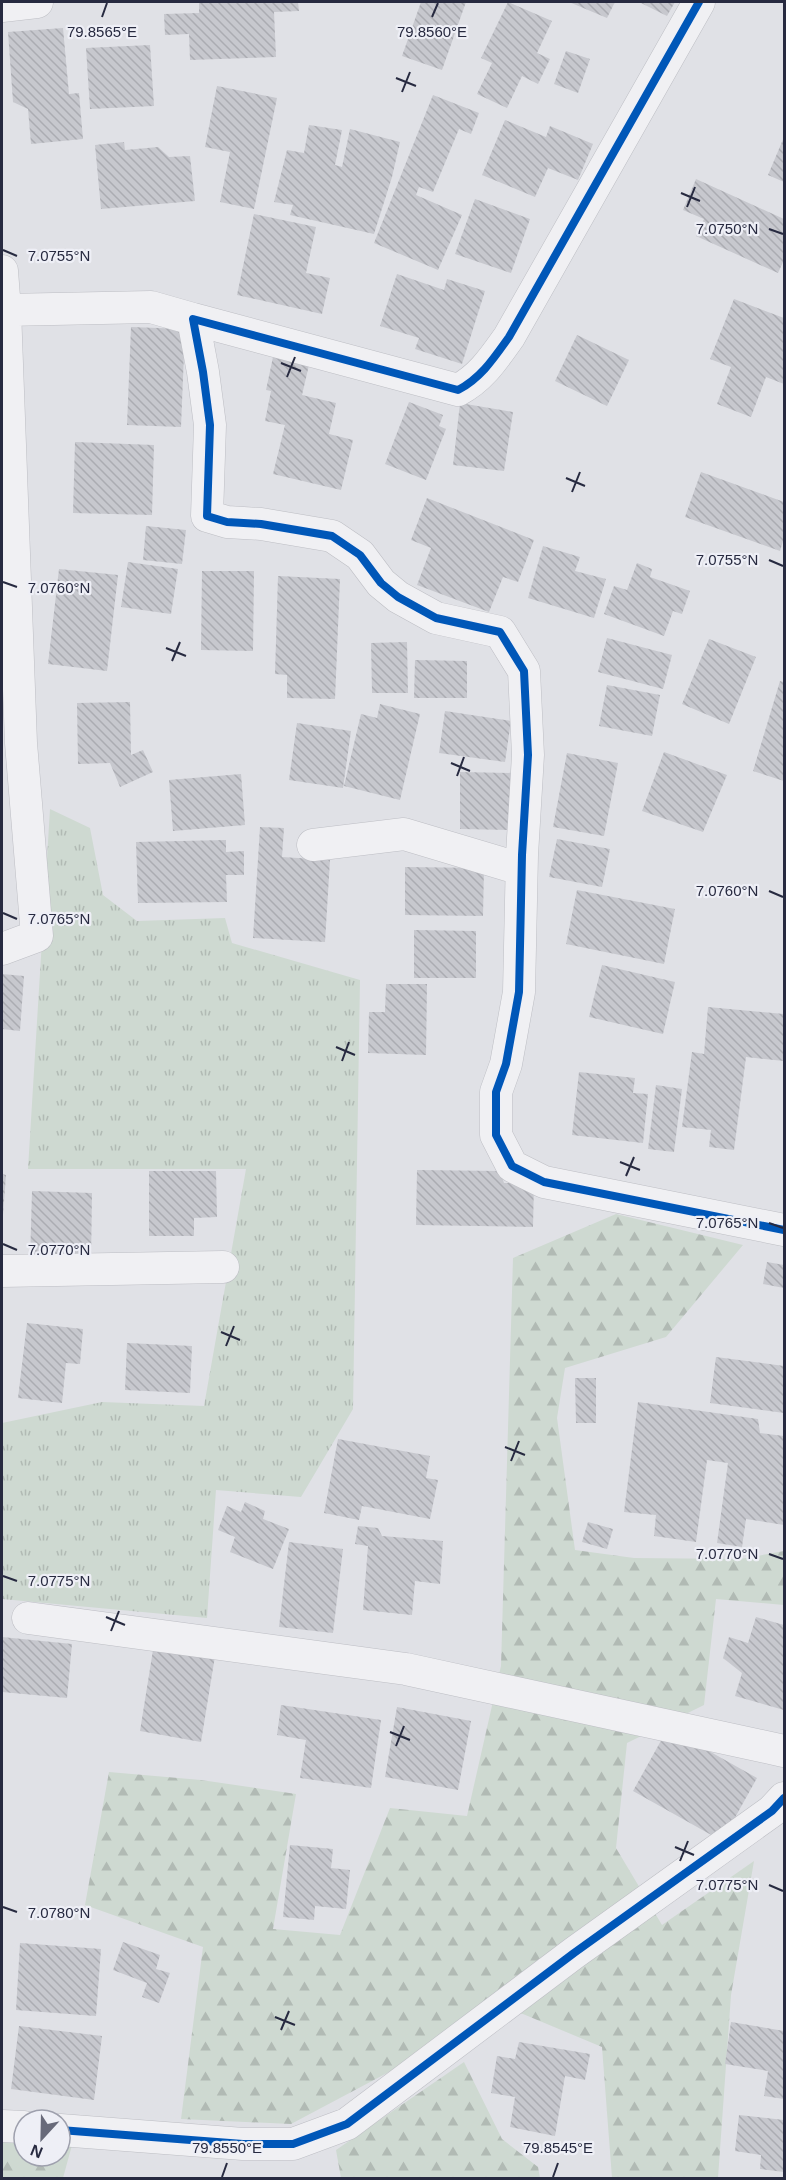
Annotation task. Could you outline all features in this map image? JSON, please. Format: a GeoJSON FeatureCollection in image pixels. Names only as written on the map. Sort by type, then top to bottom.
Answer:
{"type":"FeatureCollection","features":[{"type":"Feature","properties":{"kind":"street"},"geometry":{"type":"LineString","coordinates":[[2,6],[37,2]]}},
{"type":"Feature","properties":{"kind":"street"},"geometry":{"type":"LineString","coordinates":[[6,310],[151,307],[458,390],[470,384],[485,370],[509,337],[699,2]]}},
{"type":"Feature","properties":{"kind":"street"},"geometry":{"type":"LineString","coordinates":[[2,271],[6,310],[21,743],[37,936],[2,950]]}},
{"type":"Feature","properties":{"kind":"street"},"geometry":{"type":"LineString","coordinates":[[193,319],[210,425],[207,516],[227,522],[261,524],[332,536],[360,555],[381,583],[398,597],[436,618],[500,632],[525,670],[528,755],[521,869],[519,992],[506,1064],[496,1092],[496,1135],[512,1166],[544,1182],[784,1230]]}},
{"type":"Feature","properties":{"kind":"street"},"geometry":{"type":"LineString","coordinates":[[313,845],[404,834],[521,869]]}},
{"type":"Feature","properties":{"kind":"street"},"geometry":{"type":"LineString","coordinates":[[2,1271],[223,1267]]}},
{"type":"Feature","properties":{"kind":"street"},"geometry":{"type":"LineString","coordinates":[[28,1618],[406,1669],[784,1751]]}},
{"type":"Feature","properties":{"kind":"street"},"geometry":{"type":"LineString","coordinates":[[72,2131],[243,2144],[293,2144],[347,2124],[574,1953],[772,1811],[784,1798]]}},
{"type":"Feature","properties":{"kind":"green space"},"geometry":{"type":"Polygon","coordinates":[[[50,809],[90,828],[103,895],[137,921],[225,918],[232,943],[360,980],[353,1409],[301,1497],[216,1490],[207,1618],[2,1599],[2,1423],[102,1402],[204,1406],[246,1169],[28,1169],[50,809]]]}},
{"type":"Feature","properties":{"kind":"green space"},"geometry":{"type":"Polygon","coordinates":[[[616,1214],[743,1245],[666,1337],[565,1368],[557,1418],[575,1550],[634,1558],[740,1559],[784,1551],[784,1605],[716,1599],[704,1705],[627,1743],[616,1848],[662,1925],[754,1861],[731,1995],[718,2178],[612,2178],[602,2047],[523,2014],[478,2009],[421,2055],[291,2124],[181,2119],[203,1947],[85,1905],[109,1772],[201,1780],[296,1794],[273,1929],[340,1935],[390,1808],[467,1816],[501,1666],[513,1258],[616,1214]]]}},
{"type":"Feature","properties":{"kind":"green space"},"geometry":{"type":"Polygon","coordinates":[[[464,2062],[502,2139],[538,2167],[540,2178],[341,2178],[336,2150],[464,2062]]]}},
{"type":"Feature","properties":{"kind":"green space"},"geometry":{"type":"Polygon","coordinates":[[[2,2140],[12,2141],[12,2168],[66,2168],[63,2178],[2,2178],[2,2140]]]}},
{"type":"Feature","properties":{"kind":"building"},"geometry":{"type":"Polygon","coordinates":[[[199,2],[298,2],[299,11],[274,12],[276,57],[190,60],[189,34],[165,35],[164,14],[199,13],[199,2]]]}},
{"type":"Feature","properties":{"kind":"building"},"geometry":{"type":"Polygon","coordinates":[[[421,2],[466,2],[442,70],[402,56],[421,2]]]}},
{"type":"Feature","properties":{"kind":"building"},"geometry":{"type":"Polygon","coordinates":[[[508,2],[552,21],[537,53],[550,59],[538,84],[522,76],[507,108],[477,94],[492,63],[481,58],[508,2]]]}},
{"type":"Feature","properties":{"kind":"building"},"geometry":{"type":"Polygon","coordinates":[[[569,2],[615,2],[607,18],[569,2]]]}},
{"type":"Feature","properties":{"kind":"building"},"geometry":{"type":"Polygon","coordinates":[[[639,2],[675,2],[667,16],[639,2]]]}},
{"type":"Feature","properties":{"kind":"building"},"geometry":{"type":"Polygon","coordinates":[[[63,28],[69,94],[79,93],[83,139],[31,144],[28,109],[13,102],[8,32],[63,28]]]}},
{"type":"Feature","properties":{"kind":"building"},"geometry":{"type":"Polygon","coordinates":[[[150,45],[154,106],[90,109],[86,48],[150,45]]]}},
{"type":"Feature","properties":{"kind":"building"},"geometry":{"type":"Polygon","coordinates":[[[566,51],[590,59],[578,93],[554,84],[566,51]]]}},
{"type":"Feature","properties":{"kind":"building"},"geometry":{"type":"Polygon","coordinates":[[[217,86],[277,98],[254,209],[220,202],[230,152],[205,147],[217,86]]]}},
{"type":"Feature","properties":{"kind":"building"},"geometry":{"type":"Polygon","coordinates":[[[433,95],[479,113],[471,134],[459,129],[433,192],[419,187],[416,195],[462,215],[438,270],[374,243],[433,95]]]}},
{"type":"Feature","properties":{"kind":"building"},"geometry":{"type":"Polygon","coordinates":[[[505,120],[546,137],[550,126],[593,144],[578,180],[548,168],[535,197],[482,175],[505,120]]]}},
{"type":"Feature","properties":{"kind":"building"},"geometry":{"type":"Polygon","coordinates":[[[309,125],[342,130],[335,165],[342,167],[350,129],[400,142],[392,177],[374,234],[290,215],[293,205],[274,202],[287,150],[304,153],[309,125]]]}},
{"type":"Feature","properties":{"kind":"building"},"geometry":{"type":"Polygon","coordinates":[[[784,137],[784,182],[768,175],[784,137]]]}},
{"type":"Feature","properties":{"kind":"building"},"geometry":{"type":"Polygon","coordinates":[[[124,142],[125,150],[158,147],[169,157],[190,156],[195,201],[101,209],[95,145],[124,142]]]}},
{"type":"Feature","properties":{"kind":"building"},"geometry":{"type":"Polygon","coordinates":[[[696,179],[784,219],[784,260],[778,273],[696,236],[704,219],[683,210],[696,179]]]}},
{"type":"Feature","properties":{"kind":"building"},"geometry":{"type":"Polygon","coordinates":[[[475,199],[530,219],[511,273],[455,254],[475,199]]]}},
{"type":"Feature","properties":{"kind":"building"},"geometry":{"type":"Polygon","coordinates":[[[254,214],[316,227],[306,273],[330,278],[322,314],[237,295],[254,214]]]}},
{"type":"Feature","properties":{"kind":"building"},"geometry":{"type":"Polygon","coordinates":[[[397,274],[444,290],[447,279],[485,291],[462,364],[415,349],[419,338],[380,326],[397,274]]]}},
{"type":"Feature","properties":{"kind":"building"},"geometry":{"type":"Polygon","coordinates":[[[734,299],[784,318],[784,384],[766,377],[751,417],[717,404],[731,367],[710,359],[734,299]]]}},
{"type":"Feature","properties":{"kind":"building"},"geometry":{"type":"Polygon","coordinates":[[[131,327],[185,329],[181,427],[127,425],[131,327]]]}},
{"type":"Feature","properties":{"kind":"building"},"geometry":{"type":"Polygon","coordinates":[[[577,335],[629,360],[607,406],[555,381],[577,335]]]}},
{"type":"Feature","properties":{"kind":"building"},"geometry":{"type":"Polygon","coordinates":[[[273,357],[309,365],[302,395],[336,403],[329,434],[353,440],[341,490],[273,474],[285,425],[265,421],[271,391],[266,390],[273,357]]]}},
{"type":"Feature","properties":{"kind":"building"},"geometry":{"type":"Polygon","coordinates":[[[409,402],[443,415],[439,426],[446,429],[426,480],[385,464],[409,402]]]}},
{"type":"Feature","properties":{"kind":"building"},"geometry":{"type":"Polygon","coordinates":[[[460,403],[513,412],[504,471],[453,465],[460,403]]]}},
{"type":"Feature","properties":{"kind":"building"},"geometry":{"type":"Polygon","coordinates":[[[75,442],[154,445],[152,515],[73,513],[75,442]]]}},
{"type":"Feature","properties":{"kind":"building"},"geometry":{"type":"Polygon","coordinates":[[[701,472],[784,502],[784,538],[780,551],[685,517],[701,472]]]}},
{"type":"Feature","properties":{"kind":"building"},"geometry":{"type":"Polygon","coordinates":[[[427,498],[534,540],[518,582],[503,577],[489,612],[417,585],[431,548],[411,540],[427,498]]]}},
{"type":"Feature","properties":{"kind":"building"},"geometry":{"type":"Polygon","coordinates":[[[146,526],[186,530],[182,564],[143,560],[146,526]]]}},
{"type":"Feature","properties":{"kind":"building"},"geometry":{"type":"Polygon","coordinates":[[[543,546],[580,557],[575,571],[606,579],[594,618],[528,598],[543,546]]]}},
{"type":"Feature","properties":{"kind":"building"},"geometry":{"type":"Polygon","coordinates":[[[128,562],[178,569],[171,614],[121,607],[128,562]]]}},
{"type":"Feature","properties":{"kind":"building"},"geometry":{"type":"Polygon","coordinates":[[[637,563],[652,569],[650,577],[690,591],[682,614],[673,611],[664,636],[604,614],[614,586],[627,590],[637,563]]]}},
{"type":"Feature","properties":{"kind":"building"},"geometry":{"type":"Polygon","coordinates":[[[59,569],[118,575],[107,671],[48,664],[59,569]]]}},
{"type":"Feature","properties":{"kind":"building"},"geometry":{"type":"Polygon","coordinates":[[[202,571],[254,571],[253,651],[201,650],[202,571]]]}},
{"type":"Feature","properties":{"kind":"building"},"geometry":{"type":"Polygon","coordinates":[[[278,576],[340,579],[335,699],[287,698],[287,675],[275,674],[278,576]]]}},
{"type":"Feature","properties":{"kind":"building"},"geometry":{"type":"Polygon","coordinates":[[[607,638],[672,655],[663,689],[598,672],[607,638]]]}},
{"type":"Feature","properties":{"kind":"building"},"geometry":{"type":"Polygon","coordinates":[[[709,639],[756,657],[729,724],[682,704],[709,639]]]}},
{"type":"Feature","properties":{"kind":"building"},"geometry":{"type":"Polygon","coordinates":[[[407,642],[408,693],[372,693],[371,643],[407,642]]]}},
{"type":"Feature","properties":{"kind":"building"},"geometry":{"type":"Polygon","coordinates":[[[415,660],[467,661],[467,698],[414,698],[415,660]]]}},
{"type":"Feature","properties":{"kind":"building"},"geometry":{"type":"Polygon","coordinates":[[[780,681],[784,682],[784,781],[753,771],[780,681]]]}},
{"type":"Feature","properties":{"kind":"building"},"geometry":{"type":"Polygon","coordinates":[[[607,685],[660,695],[652,736],[599,726],[607,685]]]}},
{"type":"Feature","properties":{"kind":"building"},"geometry":{"type":"Polygon","coordinates":[[[130,702],[131,755],[143,750],[153,772],[120,787],[110,763],[78,764],[77,703],[130,702]]]}},
{"type":"Feature","properties":{"kind":"building"},"geometry":{"type":"Polygon","coordinates":[[[380,704],[420,714],[400,800],[344,786],[361,714],[377,718],[380,704]]]}},
{"type":"Feature","properties":{"kind":"building"},"geometry":{"type":"Polygon","coordinates":[[[445,711],[511,721],[505,762],[439,753],[445,711]]]}},
{"type":"Feature","properties":{"kind":"building"},"geometry":{"type":"Polygon","coordinates":[[[297,723],[351,731],[343,788],[289,780],[297,723]]]}},
{"type":"Feature","properties":{"kind":"building"},"geometry":{"type":"Polygon","coordinates":[[[664,752],[727,775],[703,832],[642,811],[664,752]]]}},
{"type":"Feature","properties":{"kind":"building"},"geometry":{"type":"Polygon","coordinates":[[[567,753],[618,763],[604,836],[553,827],[567,753]]]}},
{"type":"Feature","properties":{"kind":"building"},"geometry":{"type":"Polygon","coordinates":[[[460,772],[516,773],[515,830],[460,829],[460,772]]]}},
{"type":"Feature","properties":{"kind":"building"},"geometry":{"type":"Polygon","coordinates":[[[241,774],[245,825],[173,831],[169,780],[241,774]]]}},
{"type":"Feature","properties":{"kind":"building"},"geometry":{"type":"Polygon","coordinates":[[[260,827],[284,828],[282,857],[330,860],[325,942],[253,938],[260,827]]]}},
{"type":"Feature","properties":{"kind":"building"},"geometry":{"type":"Polygon","coordinates":[[[557,839],[610,849],[602,887],[549,877],[557,839]]]}},
{"type":"Feature","properties":{"kind":"building"},"geometry":{"type":"Polygon","coordinates":[[[226,840],[226,852],[244,851],[244,875],[226,875],[227,902],[138,903],[136,842],[226,840]]]}},
{"type":"Feature","properties":{"kind":"building"},"geometry":{"type":"Polygon","coordinates":[[[405,867],[484,868],[483,916],[405,915],[405,867]]]}},
{"type":"Feature","properties":{"kind":"building"},"geometry":{"type":"Polygon","coordinates":[[[577,890],[675,909],[664,964],[566,944],[577,890]]]}},
{"type":"Feature","properties":{"kind":"building"},"geometry":{"type":"Polygon","coordinates":[[[414,930],[476,931],[476,978],[414,978],[414,930]]]}},
{"type":"Feature","properties":{"kind":"building"},"geometry":{"type":"Polygon","coordinates":[[[602,965],[675,982],[663,1034],[589,1017],[602,965]]]}},
{"type":"Feature","properties":{"kind":"building"},"geometry":{"type":"Polygon","coordinates":[[[2,974],[24,976],[20,1031],[2,1029],[2,974]]]}},
{"type":"Feature","properties":{"kind":"building"},"geometry":{"type":"Polygon","coordinates":[[[386,984],[427,984],[426,1055],[368,1053],[369,1012],[385,1012],[386,984]]]}},
{"type":"Feature","properties":{"kind":"building"},"geometry":{"type":"Polygon","coordinates":[[[708,1007],[784,1014],[784,1061],[746,1057],[734,1150],[709,1147],[711,1130],[682,1127],[692,1052],[704,1054],[708,1007]]]}},
{"type":"Feature","properties":{"kind":"building"},"geometry":{"type":"Polygon","coordinates":[[[579,1072],[635,1078],[633,1093],[648,1094],[643,1143],[572,1135],[579,1072]]]}},
{"type":"Feature","properties":{"kind":"building"},"geometry":{"type":"Polygon","coordinates":[[[656,1085],[682,1089],[674,1152],[648,1149],[656,1085]]]}},
{"type":"Feature","properties":{"kind":"building"},"geometry":{"type":"Polygon","coordinates":[[[417,1170],[500,1171],[504,1183],[534,1183],[533,1227],[416,1225],[417,1170]]]}},
{"type":"Feature","properties":{"kind":"building"},"geometry":{"type":"Polygon","coordinates":[[[149,1171],[216,1171],[217,1217],[194,1218],[194,1236],[149,1236],[149,1171]]]}},
{"type":"Feature","properties":{"kind":"building"},"geometry":{"type":"Polygon","coordinates":[[[2,1174],[6,1175],[3,1215],[2,1215],[2,1174]]]}},
{"type":"Feature","properties":{"kind":"building"},"geometry":{"type":"Polygon","coordinates":[[[32,1191],[92,1193],[91,1263],[30,1261],[32,1191]]]}},
{"type":"Feature","properties":{"kind":"building"},"geometry":{"type":"Polygon","coordinates":[[[767,1262],[784,1265],[784,1288],[763,1284],[767,1262]]]}},
{"type":"Feature","properties":{"kind":"building"},"geometry":{"type":"Polygon","coordinates":[[[27,1323],[83,1329],[80,1364],[66,1363],[62,1403],[18,1398],[27,1323]]]}},
{"type":"Feature","properties":{"kind":"building"},"geometry":{"type":"Polygon","coordinates":[[[127,1343],[192,1346],[190,1393],[125,1390],[127,1343]]]}},
{"type":"Feature","properties":{"kind":"building"},"geometry":{"type":"Polygon","coordinates":[[[716,1357],[784,1366],[784,1413],[710,1403],[716,1357]]]}},
{"type":"Feature","properties":{"kind":"building"},"geometry":{"type":"Polygon","coordinates":[[[575,1378],[596,1378],[596,1423],[576,1423],[575,1378]]]}},
{"type":"Feature","properties":{"kind":"building"},"geometry":{"type":"Polygon","coordinates":[[[638,1402],[758,1419],[760,1433],[784,1436],[784,1525],[746,1519],[742,1547],[717,1543],[728,1463],[707,1460],[696,1542],[654,1536],[656,1515],[624,1512],[638,1402]]]}},
{"type":"Feature","properties":{"kind":"building"},"geometry":{"type":"Polygon","coordinates":[[[338,1439],[430,1456],[426,1478],[438,1480],[430,1519],[362,1506],[359,1520],[324,1513],[338,1439]]]}},
{"type":"Feature","properties":{"kind":"building"},"geometry":{"type":"Polygon","coordinates":[[[245,1502],[265,1511],[263,1519],[289,1529],[273,1569],[230,1552],[235,1537],[218,1530],[227,1506],[241,1512],[245,1502]]]}},
{"type":"Feature","properties":{"kind":"building"},"geometry":{"type":"Polygon","coordinates":[[[588,1522],[613,1529],[607,1549],[582,1542],[588,1522]]]}},
{"type":"Feature","properties":{"kind":"building"},"geometry":{"type":"Polygon","coordinates":[[[358,1526],[378,1528],[382,1536],[443,1541],[440,1584],[415,1581],[412,1615],[363,1610],[368,1546],[355,1544],[358,1526]]]}},
{"type":"Feature","properties":{"kind":"building"},"geometry":{"type":"Polygon","coordinates":[[[289,1542],[343,1549],[333,1633],[279,1627],[289,1542]]]}},
{"type":"Feature","properties":{"kind":"building"},"geometry":{"type":"Polygon","coordinates":[[[756,1617],[784,1625],[784,1710],[735,1696],[742,1673],[723,1658],[729,1637],[748,1643],[756,1617]]]}},
{"type":"Feature","properties":{"kind":"building"},"geometry":{"type":"Polygon","coordinates":[[[2,1637],[72,1644],[67,1698],[2,1692],[2,1637]]]}},
{"type":"Feature","properties":{"kind":"building"},"geometry":{"type":"Polygon","coordinates":[[[153,1650],[216,1650],[201,1742],[140,1731],[153,1650]]]}},
{"type":"Feature","properties":{"kind":"building"},"geometry":{"type":"Polygon","coordinates":[[[281,1705],[381,1720],[371,1788],[300,1778],[306,1740],[277,1735],[281,1705]]]}},
{"type":"Feature","properties":{"kind":"building"},"geometry":{"type":"Polygon","coordinates":[[[397,1707],[471,1721],[458,1790],[385,1777],[397,1707]]]}},
{"type":"Feature","properties":{"kind":"building"},"geometry":{"type":"Polygon","coordinates":[[[668,1728],[757,1778],[722,1841],[633,1791],[668,1728]]]}},
{"type":"Feature","properties":{"kind":"building"},"geometry":{"type":"Polygon","coordinates":[[[290,1845],[333,1849],[331,1868],[350,1870],[346,1909],[315,1906],[314,1920],[283,1917],[290,1845]]]}},
{"type":"Feature","properties":{"kind":"building"},"geometry":{"type":"Polygon","coordinates":[[[123,1942],[160,1955],[156,1969],[170,1973],[159,2003],[142,1997],[147,1983],[113,1970],[123,1942]]]}},
{"type":"Feature","properties":{"kind":"building"},"geometry":{"type":"Polygon","coordinates":[[[20,1943],[101,1949],[96,2016],[16,2010],[20,1943]]]}},
{"type":"Feature","properties":{"kind":"building"},"geometry":{"type":"Polygon","coordinates":[[[731,2022],[784,2031],[784,2099],[764,2096],[768,2071],[725,2064],[731,2022]]]}},
{"type":"Feature","properties":{"kind":"building"},"geometry":{"type":"Polygon","coordinates":[[[19,2026],[102,2036],[94,2100],[11,2089],[19,2026]]]}},
{"type":"Feature","properties":{"kind":"building"},"geometry":{"type":"Polygon","coordinates":[[[519,2042],[590,2054],[585,2080],[565,2076],[555,2136],[510,2127],[515,2097],[491,2093],[497,2056],[515,2059],[519,2042]]]}},
{"type":"Feature","properties":{"kind":"building"},"geometry":{"type":"Polygon","coordinates":[[[739,2115],[784,2120],[784,2172],[760,2169],[761,2155],[735,2151],[739,2115]]]}},
{"type":"Feature","properties":{"kind":"cycle path"},"geometry":{"type":"LineString","coordinates":[[699,2],[509,337],[474,380],[458,390],[193,319],[210,425],[207,516],[227,522],[261,524],[332,536],[360,555],[381,583],[398,597],[436,618],[500,632],[524,671],[528,755],[522,855],[519,992],[506,1064],[496,1092],[496,1135],[512,1166],[544,1182],[784,1230]]}},
{"type":"Feature","properties":{"kind":"cycle path"},"geometry":{"type":"LineString","coordinates":[[72,2131],[243,2144],[293,2144],[347,2124],[574,1953],[772,1811],[784,1798]]}}]}
